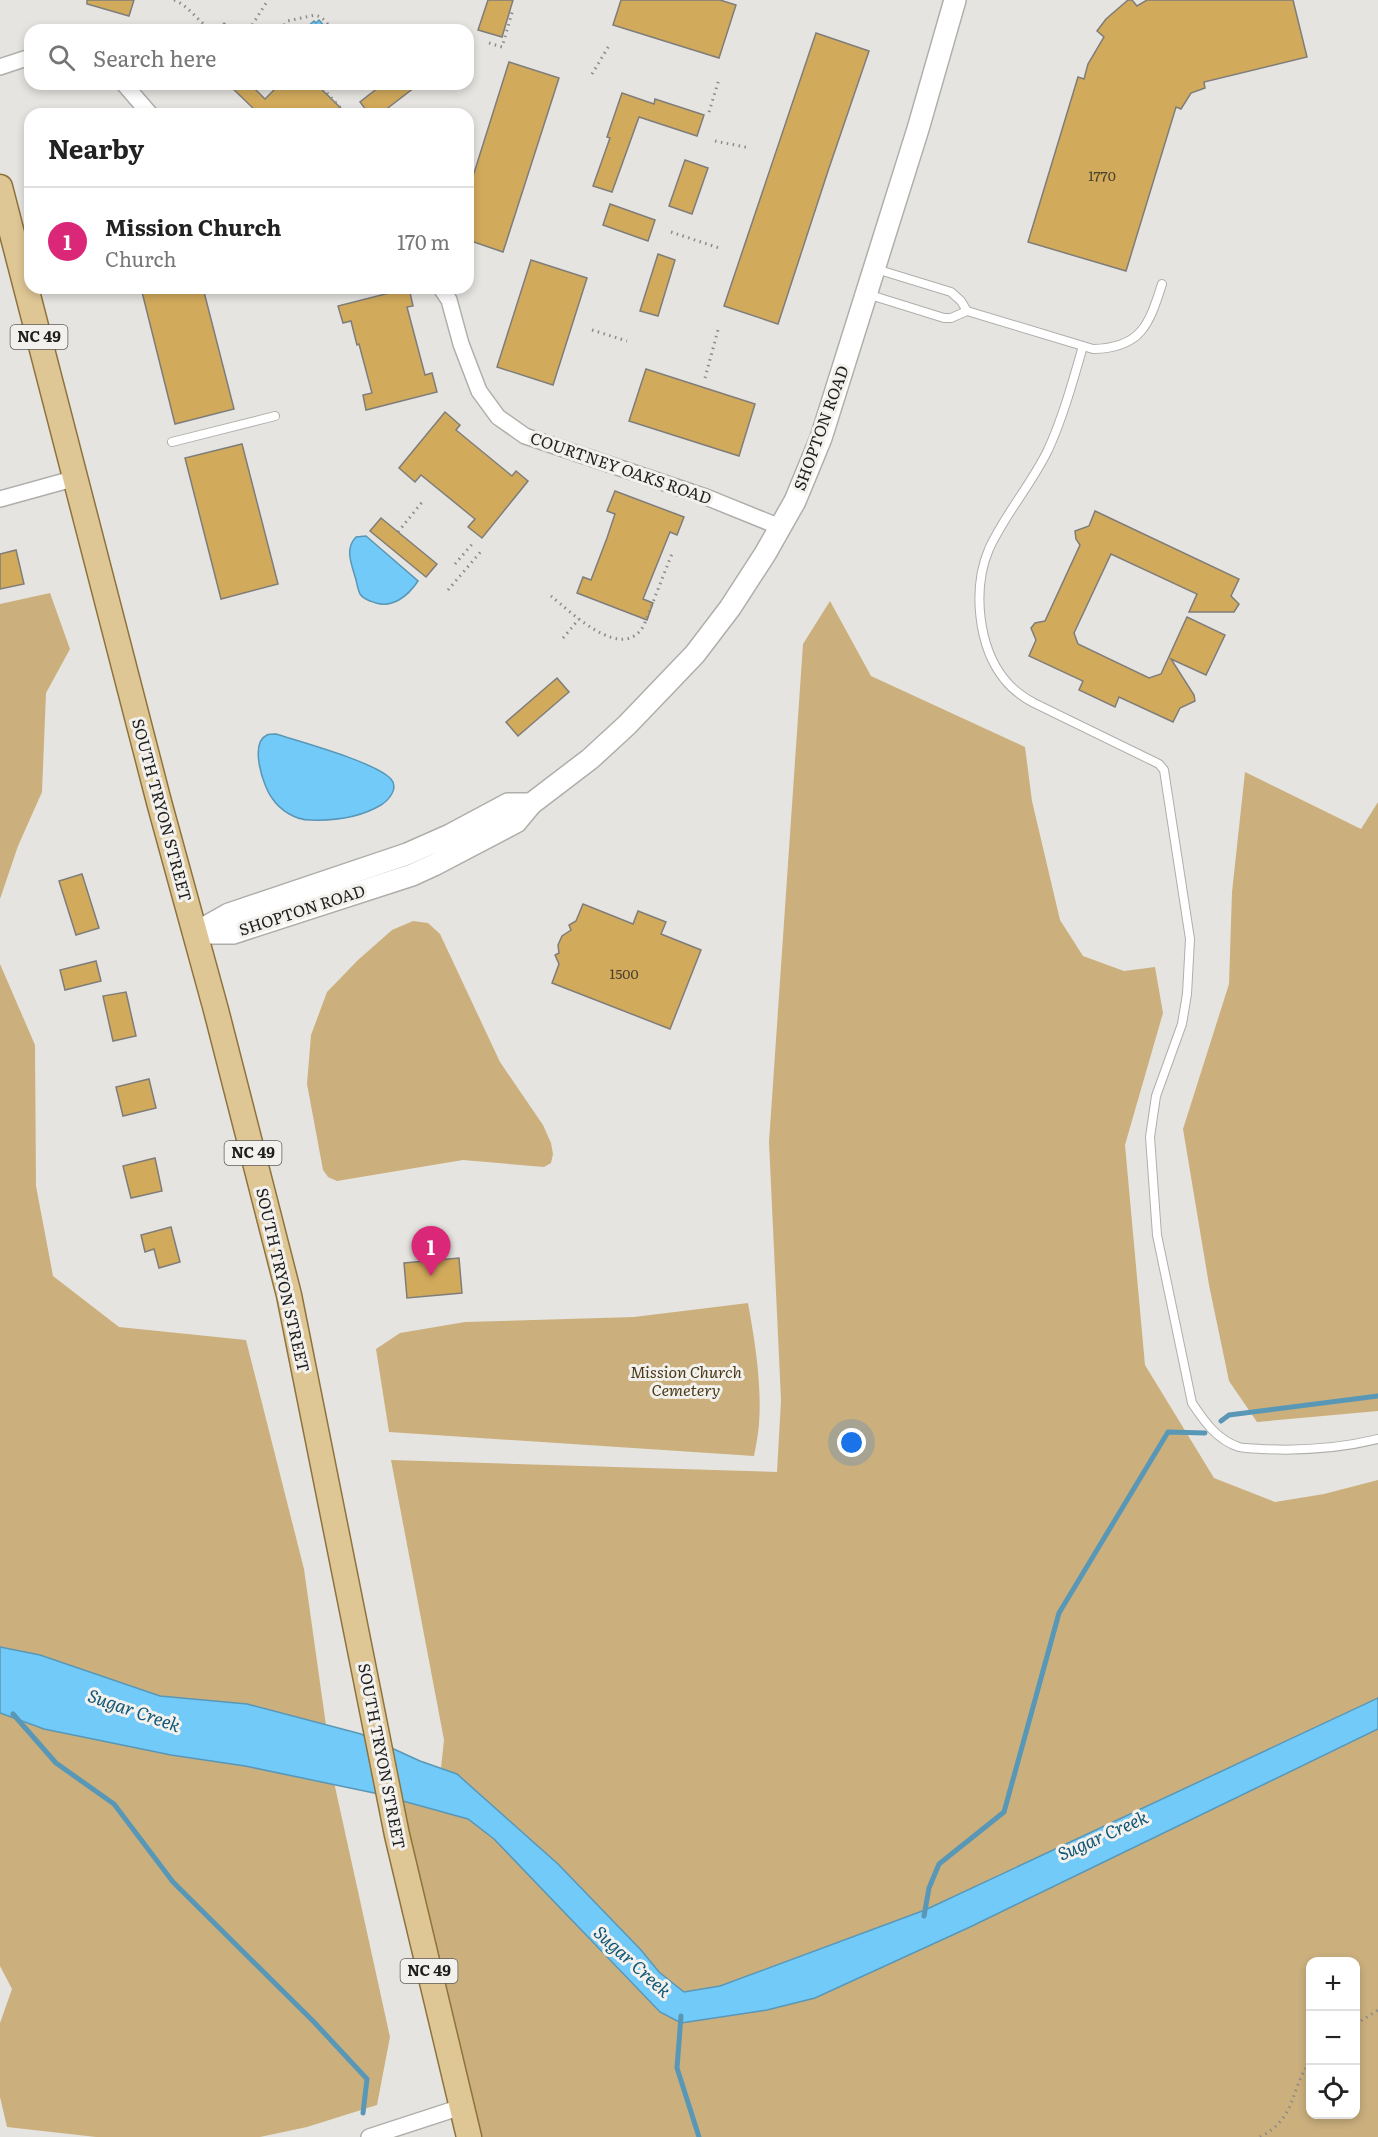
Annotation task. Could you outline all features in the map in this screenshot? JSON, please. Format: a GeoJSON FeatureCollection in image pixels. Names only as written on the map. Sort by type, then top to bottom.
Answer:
{"type":"FeatureCollection","features":[{"type":"Feature","properties":{"kind":"main road","name":"SOUTH TRYON STREET"},"geometry":{"type":"LineString","coordinates":[[0,187],[24,279]]}},
{"type":"Feature","properties":{"kind":"main road","name":"SOUTH TRYON STREET"},"geometry":{"type":"LineString","coordinates":[[28,294],[289,1295],[397,1835],[470,2137]]}},
{"type":"Feature","properties":{"kind":"street","name":"SHOPTON ROAD"},"geometry":{"type":"LineString","coordinates":[[195,933],[233,933],[412,875],[516,822],[531,804],[590,759],[627,726],[694,654],[730,608],[765,554],[795,501],[821,438],[918,129],[955,0]]}},
{"type":"Feature","properties":{"kind":"street"},"geometry":{"type":"LineString","coordinates":[[0,66],[24,59]]}},
{"type":"Feature","properties":{"kind":"street"},"geometry":{"type":"LineString","coordinates":[[129,90],[145,108]]}},
{"type":"Feature","properties":{"kind":"street","name":"COURTNEY OAKS ROAD"},"geometry":{"type":"LineString","coordinates":[[445,294],[449,300],[461,344],[478,391],[498,417],[525,435],[706,497],[780,527]]}},
{"type":"Feature","properties":{"kind":"street"},"geometry":{"type":"LineString","coordinates":[[0,499],[76,478]]}},
{"type":"Feature","properties":{"kind":"street"},"geometry":{"type":"LineString","coordinates":[[369,2137],[461,2107]]}},
{"type":"Feature","properties":{"kind":"lane"},"geometry":{"type":"LineString","coordinates":[[873,268],[951,292],[961,301],[967,311]]}},
{"type":"Feature","properties":{"kind":"lane"},"geometry":{"type":"LineString","coordinates":[[865,294],[944,318],[951,318],[967,311],[1093,349],[1107,349],[1123,345],[1146,328],[1162,284]]}},
{"type":"Feature","properties":{"kind":"lane"},"geometry":{"type":"LineString","coordinates":[[1083,346],[1068,399],[1048,449],[1038,470],[989,550],[982,576],[980,598],[985,641],[1000,672],[1019,694],[1159,764],[1164,770],[1190,939],[1187,994],[1182,1024],[1156,1096],[1150,1137],[1157,1235],[1192,1403],[1206,1424],[1223,1439],[1240,1447],[1294,1450],[1363,1443],[1378,1439]]}},
{"type":"Feature","properties":{"kind":"lane"},"geometry":{"type":"LineString","coordinates":[[172,442],[275,417]]}},
{"type":"Feature","properties":{"kind":"path"},"geometry":{"type":"LineString","coordinates":[[174,0],[185,6],[205,24]]}},
{"type":"Feature","properties":{"kind":"path"},"geometry":{"type":"LineString","coordinates":[[253,24],[268,0]]}},
{"type":"Feature","properties":{"kind":"path"},"geometry":{"type":"LineString","coordinates":[[489,43],[502,47],[513,9]]}},
{"type":"Feature","properties":{"kind":"path"},"geometry":{"type":"LineString","coordinates":[[285,24],[287,21],[315,15],[320,16],[328,24]]}},
{"type":"Feature","properties":{"kind":"path"},"geometry":{"type":"LineString","coordinates":[[592,74],[610,44]]}},
{"type":"Feature","properties":{"kind":"path"},"geometry":{"type":"LineString","coordinates":[[709,112],[719,79]]}},
{"type":"Feature","properties":{"kind":"path"},"geometry":{"type":"LineString","coordinates":[[324,90],[341,108]]}},
{"type":"Feature","properties":{"kind":"path"},"geometry":{"type":"LineString","coordinates":[[715,141],[750,148]]}},
{"type":"Feature","properties":{"kind":"path"},"geometry":{"type":"LineString","coordinates":[[671,232],[719,248]]}},
{"type":"Feature","properties":{"kind":"path"},"geometry":{"type":"LineString","coordinates":[[592,330],[627,341]]}},
{"type":"Feature","properties":{"kind":"path"},"geometry":{"type":"LineString","coordinates":[[705,378],[718,330]]}},
{"type":"Feature","properties":{"kind":"path"},"geometry":{"type":"LineString","coordinates":[[398,532],[423,501]]}},
{"type":"Feature","properties":{"kind":"path"},"geometry":{"type":"LineString","coordinates":[[455,564],[474,542]]}},
{"type":"Feature","properties":{"kind":"path"},"geometry":{"type":"LineString","coordinates":[[448,590],[483,549]]}},
{"type":"Feature","properties":{"kind":"path"},"geometry":{"type":"LineString","coordinates":[[551,596],[602,635],[624,639],[642,630],[673,550]]}},
{"type":"Feature","properties":{"kind":"path"},"geometry":{"type":"LineString","coordinates":[[563,638],[579,619]]}},
{"type":"Feature","properties":{"kind":"path"},"geometry":{"type":"LineString","coordinates":[[1360,2021],[1378,2010]]}},
{"type":"Feature","properties":{"kind":"path"},"geometry":{"type":"LineString","coordinates":[[1260,2137],[1285,2119],[1301,2074],[1308,2065]]}},
{"type":"Feature","properties":{"kind":"green space"},"geometry":{"type":"Polygon","coordinates":[[[50,593],[70,649],[46,693],[42,792],[18,846],[0,899],[0,604],[50,593]]]}},
{"type":"Feature","properties":{"kind":"green space"},"geometry":{"type":"Polygon","coordinates":[[[830,601],[871,676],[1025,747],[1032,801],[1060,920],[1083,956],[1124,971],[1155,967],[1163,1013],[1125,1145],[1145,1365],[1214,1478],[1275,1502],[1324,1494],[1378,1480],[1378,1698],[925,1910],[720,1986],[684,1992],[659,1972],[641,1950],[558,1864],[457,1774],[441,1768],[444,1740],[391,1460],[777,1472],[781,1400],[769,1142],[803,644],[830,601]]]}},
{"type":"Feature","properties":{"kind":"green space"},"geometry":{"type":"Polygon","coordinates":[[[1245,772],[1361,829],[1378,802],[1378,1411],[1257,1422],[1229,1381],[1209,1285],[1183,1129],[1229,984],[1232,892],[1245,772]]]}},
{"type":"Feature","properties":{"kind":"green space"},"geometry":{"type":"Polygon","coordinates":[[[413,921],[428,923],[440,934],[500,1062],[543,1125],[553,1154],[551,1163],[544,1167],[463,1160],[337,1181],[328,1177],[323,1170],[307,1084],[311,1035],[327,992],[392,930],[413,921]]]}},
{"type":"Feature","properties":{"kind":"green space"},"geometry":{"type":"Polygon","coordinates":[[[0,964],[35,1045],[36,1186],[53,1276],[119,1327],[246,1340],[304,1569],[334,1782],[390,2037],[377,2105],[307,2127],[260,2137],[96,2137],[7,2127],[0,2097],[0,2023],[12,1989],[0,1966],[0,964]]]}},
{"type":"Feature","properties":{"kind":"green space","name":"Mission Church Cemetery"},"geometry":{"type":"Polygon","coordinates":[[[748,1303],[760,1394],[759,1424],[754,1456],[389,1432],[376,1349],[400,1333],[465,1322],[634,1317],[748,1303]]]}},
{"type":"Feature","properties":{"kind":"green space"},"geometry":{"type":"Polygon","coordinates":[[[1378,1711],[1378,2137],[469,2137],[386,1777],[475,1814],[682,2006],[780,1983],[1378,1711]]]}},
{"type":"Feature","properties":{"kind":"water"},"geometry":{"type":"Polygon","coordinates":[[[319,20],[322,24],[311,24],[314,21],[316,23],[319,20]]]}},
{"type":"Feature","properties":{"kind":"water"},"geometry":{"type":"Polygon","coordinates":[[[366,536],[418,581],[400,600],[388,604],[376,603],[365,599],[359,592],[351,563],[350,547],[356,537],[366,536]]]}},
{"type":"Feature","properties":{"kind":"water"},"geometry":{"type":"Polygon","coordinates":[[[276,734],[370,766],[391,779],[394,786],[392,794],[381,805],[355,816],[304,820],[293,816],[279,807],[268,792],[259,765],[258,755],[262,740],[268,735],[276,734]]]}},
{"type":"Feature","properties":{"kind":"water","name":"Sugar Creek"},"geometry":{"type":"Polygon","coordinates":[[[0,1647],[40,1655],[160,1696],[247,1704],[361,1734],[420,1761],[457,1774],[558,1864],[641,1950],[659,1972],[684,1992],[720,1986],[925,1910],[1378,1698],[1378,1729],[970,1927],[815,1998],[767,2010],[681,2023],[660,2012],[494,1839],[468,1819],[374,1793],[245,1766],[171,1755],[44,1729],[0,1713],[0,1647]]]}},
{"type":"Feature","properties":{"kind":"building"},"geometry":{"type":"Polygon","coordinates":[[[87,0],[134,0],[129,16],[87,4],[87,0]]]}},
{"type":"Feature","properties":{"kind":"building"},"geometry":{"type":"Polygon","coordinates":[[[488,0],[513,0],[502,37],[478,30],[488,0]]]}},
{"type":"Feature","properties":{"kind":"building"},"geometry":{"type":"Polygon","coordinates":[[[621,0],[720,0],[736,5],[719,58],[613,25],[621,0]]]}},
{"type":"Feature","properties":{"kind":"building"},"geometry":{"type":"Polygon","coordinates":[[[1128,0],[1132,0],[1137,6],[1147,0],[1293,0],[1307,57],[1204,82],[1205,88],[1191,93],[1181,109],[1176,107],[1126,271],[1028,242],[1078,77],[1084,79],[1088,64],[1104,37],[1097,31],[1106,19],[1128,0]]]}},
{"type":"Feature","properties":{"kind":"building"},"geometry":{"type":"Polygon","coordinates":[[[816,33],[869,51],[778,324],[724,306],[816,33]]]}},
{"type":"Feature","properties":{"kind":"building"},"geometry":{"type":"Polygon","coordinates":[[[509,62],[559,78],[503,252],[474,242],[474,173],[509,62]]]}},
{"type":"Feature","properties":{"kind":"building"},"geometry":{"type":"Polygon","coordinates":[[[234,90],[256,90],[265,99],[274,90],[322,90],[341,108],[253,108],[234,90]]]}},
{"type":"Feature","properties":{"kind":"building"},"geometry":{"type":"Polygon","coordinates":[[[375,90],[411,90],[388,108],[364,108],[360,102],[375,90]]]}},
{"type":"Feature","properties":{"kind":"building"},"geometry":{"type":"Polygon","coordinates":[[[622,93],[654,104],[655,99],[704,115],[697,136],[639,117],[612,192],[593,186],[610,138],[607,137],[622,93]]]}},
{"type":"Feature","properties":{"kind":"building"},"geometry":{"type":"Polygon","coordinates":[[[685,160],[708,168],[692,214],[669,206],[685,160]]]}},
{"type":"Feature","properties":{"kind":"building"},"geometry":{"type":"Polygon","coordinates":[[[610,204],[655,220],[648,241],[603,225],[610,204]]]}},
{"type":"Feature","properties":{"kind":"building"},"geometry":{"type":"Polygon","coordinates":[[[658,254],[675,260],[658,316],[640,311],[658,254]]]}},
{"type":"Feature","properties":{"kind":"building"},"geometry":{"type":"Polygon","coordinates":[[[531,260],[587,278],[553,385],[497,367],[531,260]]]}},
{"type":"Feature","properties":{"kind":"building"},"geometry":{"type":"Polygon","coordinates":[[[142,294],[205,294],[234,409],[175,424],[142,294]]]}},
{"type":"Feature","properties":{"kind":"building"},"geometry":{"type":"Polygon","coordinates":[[[385,294],[410,294],[413,306],[407,307],[425,375],[432,373],[437,392],[366,410],[363,395],[372,393],[359,344],[357,345],[351,321],[343,323],[338,306],[385,294]]]}},
{"type":"Feature","properties":{"kind":"building"},"geometry":{"type":"Polygon","coordinates":[[[646,369],[755,404],[739,456],[629,421],[646,369]]]}},
{"type":"Feature","properties":{"kind":"building"},"geometry":{"type":"Polygon","coordinates":[[[445,412],[460,425],[456,430],[512,476],[516,471],[528,481],[482,538],[468,527],[475,519],[421,475],[415,482],[399,468],[445,412]]]}},
{"type":"Feature","properties":{"kind":"building"},"geometry":{"type":"Polygon","coordinates":[[[242,444],[278,584],[221,599],[185,458],[242,444]]]}},
{"type":"Feature","properties":{"kind":"building"},"geometry":{"type":"Polygon","coordinates":[[[615,491],[684,517],[677,535],[670,532],[643,599],[653,603],[647,620],[577,593],[583,577],[591,580],[607,538],[615,514],[607,511],[615,491]]]}},
{"type":"Feature","properties":{"kind":"building"},"geometry":{"type":"Polygon","coordinates":[[[1095,511],[1239,579],[1231,596],[1239,604],[1234,612],[1189,612],[1197,594],[1111,554],[1074,633],[1078,644],[1149,678],[1161,674],[1187,617],[1225,635],[1206,675],[1171,659],[1194,695],[1195,701],[1180,708],[1173,722],[1119,697],[1115,707],[1079,690],[1083,681],[1029,656],[1036,640],[1031,628],[1035,623],[1045,621],[1080,545],[1075,531],[1089,526],[1095,511]]]}},
{"type":"Feature","properties":{"kind":"building"},"geometry":{"type":"Polygon","coordinates":[[[381,518],[437,564],[426,577],[370,531],[381,518]]]}},
{"type":"Feature","properties":{"kind":"building"},"geometry":{"type":"Polygon","coordinates":[[[16,550],[24,584],[0,589],[0,554],[16,550]]]}},
{"type":"Feature","properties":{"kind":"building"},"geometry":{"type":"Polygon","coordinates":[[[557,678],[569,692],[518,736],[506,722],[557,678]]]}},
{"type":"Feature","properties":{"kind":"building"},"geometry":{"type":"Polygon","coordinates":[[[82,874],[99,928],[76,935],[59,881],[82,874]]]}},
{"type":"Feature","properties":{"kind":"building"},"geometry":{"type":"Polygon","coordinates":[[[583,904],[633,924],[638,911],[666,922],[661,934],[701,950],[670,1029],[552,983],[559,964],[555,955],[559,953],[558,945],[562,936],[571,930],[569,925],[576,921],[583,904]]]}},
{"type":"Feature","properties":{"kind":"building"},"geometry":{"type":"Polygon","coordinates":[[[96,961],[101,981],[65,990],[60,970],[96,961]]]}},
{"type":"Feature","properties":{"kind":"building"},"geometry":{"type":"Polygon","coordinates":[[[126,992],[136,1036],[113,1041],[103,996],[126,992]]]}},
{"type":"Feature","properties":{"kind":"building"},"geometry":{"type":"Polygon","coordinates":[[[149,1079],[156,1108],[123,1116],[116,1087],[149,1079]]]}},
{"type":"Feature","properties":{"kind":"building"},"geometry":{"type":"Polygon","coordinates":[[[155,1158],[162,1191],[131,1198],[123,1166],[155,1158]]]}},
{"type":"Feature","properties":{"kind":"building"},"geometry":{"type":"Polygon","coordinates":[[[171,1227],[180,1262],[159,1268],[154,1249],[145,1252],[141,1235],[171,1227]]]}},
{"type":"Feature","properties":{"kind":"building"},"geometry":{"type":"Polygon","coordinates":[[[459,1258],[462,1293],[407,1298],[404,1263],[459,1258]]]}},
{"type":"Feature","properties":{"kind":"waterway"},"geometry":{"type":"LineString","coordinates":[[1221,1421],[1229,1415],[1378,1396]]}},
{"type":"Feature","properties":{"kind":"waterway"},"geometry":{"type":"LineString","coordinates":[[924,1916],[929,1888],[939,1864],[1004,1812],[1059,1613],[1168,1432],[1205,1433]]}},
{"type":"Feature","properties":{"kind":"waterway"},"geometry":{"type":"LineString","coordinates":[[13,1714],[56,1763],[114,1804],[173,1882],[314,2022],[367,2079],[363,2113]]}},
{"type":"Feature","properties":{"kind":"waterway"},"geometry":{"type":"LineString","coordinates":[[681,2016],[677,2068],[699,2137]]}},
{"type":"Feature","properties":{"kind":"place","name":"Mission Church"},"geometry":{"type":"Point","coordinates":[431,1276]}}]}
